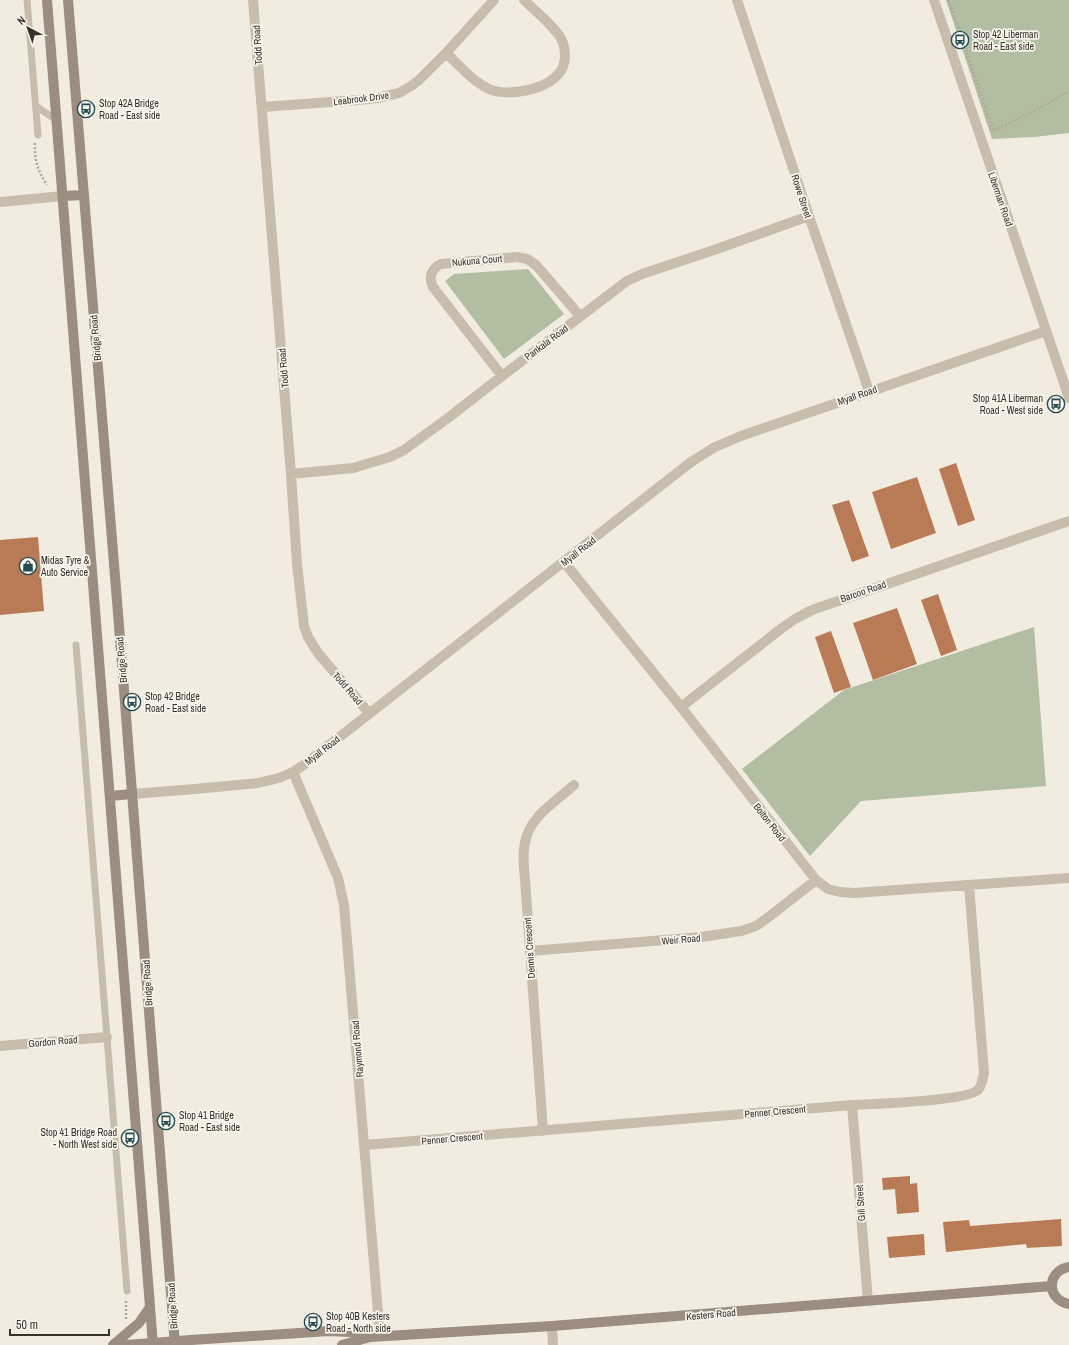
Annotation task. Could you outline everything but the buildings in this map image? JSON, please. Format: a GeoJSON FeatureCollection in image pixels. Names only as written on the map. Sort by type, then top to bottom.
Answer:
{"type":"FeatureCollection","features":[{"type":"Feature","properties":{"kind":"main road","name":"Bridge Road"},"geometry":{"type":"LineString","coordinates":[[47,0],[153,1344]]}},
{"type":"Feature","properties":{"kind":"main road","name":"Bridge Road"},"geometry":{"type":"LineString","coordinates":[[68,0],[175,1343]]}},
{"type":"Feature","properties":{"kind":"main road"},"geometry":{"type":"LineString","coordinates":[[63,196],[84,195]]}},
{"type":"Feature","properties":{"kind":"main road"},"geometry":{"type":"LineString","coordinates":[[110,796],[132,794]]}},
{"type":"Feature","properties":{"kind":"main road"},"geometry":{"type":"LineString","coordinates":[[1069,1268],[1064,1268],[1056,1274],[1052,1282],[1053,1293],[1062,1302],[1069,1304]]}},
{"type":"Feature","properties":{"kind":"main road","name":"Kesters Road"},"geometry":{"type":"LineString","coordinates":[[342,1345],[375,1336],[552,1326],[1052,1286]]}},
{"type":"Feature","properties":{"kind":"main road"},"geometry":{"type":"LineString","coordinates":[[113,1345],[139,1323],[150,1307]]}},
{"type":"Feature","properties":{"kind":"main road","name":"Kesters Road"},"geometry":{"type":"LineString","coordinates":[[126,1345],[175,1343],[329,1331],[351,1332],[375,1336]]}},
{"type":"Feature","properties":{"kind":"street","name":"Todd Road"},"geometry":{"type":"LineString","coordinates":[[253,0],[298,572],[305,632],[311,644],[326,663],[369,713]]}},
{"type":"Feature","properties":{"kind":"street","name":"Leabrook Drive"},"geometry":{"type":"LineString","coordinates":[[262,106],[358,100],[377,98],[399,93],[419,80],[446,53],[494,0]]}},
{"type":"Feature","properties":{"kind":"street"},"geometry":{"type":"LineString","coordinates":[[446,53],[482,85],[494,91],[518,92],[533,88],[552,80],[557,76],[563,66],[565,52],[563,41],[557,32],[524,0]]}},
{"type":"Feature","properties":{"kind":"street","name":"Rowe Street"},"geometry":{"type":"LineString","coordinates":[[737,0],[869,391]]}},
{"type":"Feature","properties":{"kind":"street","name":"Liberman Road"},"geometry":{"type":"LineString","coordinates":[[934,0],[1069,397]]}},
{"type":"Feature","properties":{"kind":"street"},"geometry":{"type":"LineString","coordinates":[[0,202],[63,196]]}},
{"type":"Feature","properties":{"kind":"street","name":"Pankala Road"},"geometry":{"type":"LineString","coordinates":[[291,474],[353,468],[390,457],[404,450],[428,433],[580,316],[635,277],[809,216]]}},
{"type":"Feature","properties":{"kind":"street","name":"Nukuna Court"},"geometry":{"type":"LineString","coordinates":[[502,376],[433,287],[430,278],[437,266],[441,264],[517,257],[532,260],[580,316]]}},
{"type":"Feature","properties":{"kind":"street","name":"Myall Road"},"geometry":{"type":"LineString","coordinates":[[132,794],[258,783],[279,778],[293,772],[310,761],[369,713],[708,450],[741,436],[1046,331]]}},
{"type":"Feature","properties":{"kind":"street","name":"Barcoo Road"},"geometry":{"type":"LineString","coordinates":[[681,707],[782,628],[812,610],[1069,520]]}},
{"type":"Feature","properties":{"kind":"street","name":"Bolton Road"},"geometry":{"type":"LineString","coordinates":[[564,562],[681,707],[816,880],[828,888],[846,893],[1069,878]]}},
{"type":"Feature","properties":{"kind":"street","name":"Raymond Road"},"geometry":{"type":"LineString","coordinates":[[293,772],[342,892],[365,1145],[375,1336]]}},
{"type":"Feature","properties":{"kind":"street","name":"Dennis Crescent"},"geometry":{"type":"LineString","coordinates":[[543,1131],[524,852],[526,835],[532,823],[574,785]]}},
{"type":"Feature","properties":{"kind":"street","name":"Weir Road"},"geometry":{"type":"LineString","coordinates":[[530,952],[701,937],[741,931],[748,929],[766,919],[816,880]]}},
{"type":"Feature","properties":{"kind":"street","name":"Penner Crescent"},"geometry":{"type":"LineString","coordinates":[[365,1145],[914,1101],[964,1095],[974,1092],[981,1085],[984,1073],[969,884]]}},
{"type":"Feature","properties":{"kind":"street","name":"Gordon Road"},"geometry":{"type":"LineString","coordinates":[[0,1046],[107,1036]]}},
{"type":"Feature","properties":{"kind":"street","name":"Gill Street"},"geometry":{"type":"LineString","coordinates":[[852,1105],[868,1301]]}},
{"type":"Feature","properties":{"kind":"street"},"geometry":{"type":"LineString","coordinates":[[552,1326],[553,1345]]}},
{"type":"Feature","properties":{"kind":"lane"},"geometry":{"type":"LineString","coordinates":[[27,0],[36,106],[37,138]]}},
{"type":"Feature","properties":{"kind":"lane"},"geometry":{"type":"LineString","coordinates":[[36,106],[56,120]]}},
{"type":"Feature","properties":{"kind":"lane"},"geometry":{"type":"LineString","coordinates":[[76,645],[127,1291]]}},
{"type":"Feature","properties":{"kind":"path"},"geometry":{"type":"LineString","coordinates":[[948,0],[993,131],[1036,110],[1069,91]]}},
{"type":"Feature","properties":{"kind":"path"},"geometry":{"type":"LineString","coordinates":[[37,138],[34,152],[36,163],[40,174],[47,185]]}},
{"type":"Feature","properties":{"kind":"path"},"geometry":{"type":"LineString","coordinates":[[126,1320],[127,1291]]}},
{"type":"Feature","properties":{"kind":"green space"},"geometry":{"type":"Polygon","coordinates":[[[946,0],[1069,0],[1069,133],[1034,137],[992,139],[946,0]]]}},
{"type":"Feature","properties":{"kind":"green space"},"geometry":{"type":"Polygon","coordinates":[[[528,269],[564,314],[504,359],[445,281],[454,274],[528,269]]]}},
{"type":"Feature","properties":{"kind":"green space"},"geometry":{"type":"Polygon","coordinates":[[[1034,627],[1046,786],[861,801],[810,856],[742,769],[844,690],[1034,627]]]}},
{"type":"Feature","properties":{"kind":"place","name":"Stop 42 Liberman Road - East side"},"geometry":{"type":"Point","coordinates":[960,40]}},
{"type":"Feature","properties":{"kind":"place","name":"Stop 42A Bridge Road - East side"},"geometry":{"type":"Point","coordinates":[86,109]}},
{"type":"Feature","properties":{"kind":"place","name":"Stop 41A Liberman Road - West side"},"geometry":{"type":"Point","coordinates":[1056,404]}},
{"type":"Feature","properties":{"kind":"place","name":"Midas Tyre & Auto Service"},"geometry":{"type":"Point","coordinates":[28,566]}},
{"type":"Feature","properties":{"kind":"place","name":"Stop 42 Bridge Road - East side"},"geometry":{"type":"Point","coordinates":[132,702]}},
{"type":"Feature","properties":{"kind":"place","name":"Stop 41 Bridge Road - East side"},"geometry":{"type":"Point","coordinates":[166,1121]}},
{"type":"Feature","properties":{"kind":"place","name":"Stop 41 Bridge Road - North West side"},"geometry":{"type":"Point","coordinates":[130,1138]}},
{"type":"Feature","properties":{"kind":"place","name":"Stop 40B Kesters Road - North side"},"geometry":{"type":"Point","coordinates":[313,1322]}}]}
